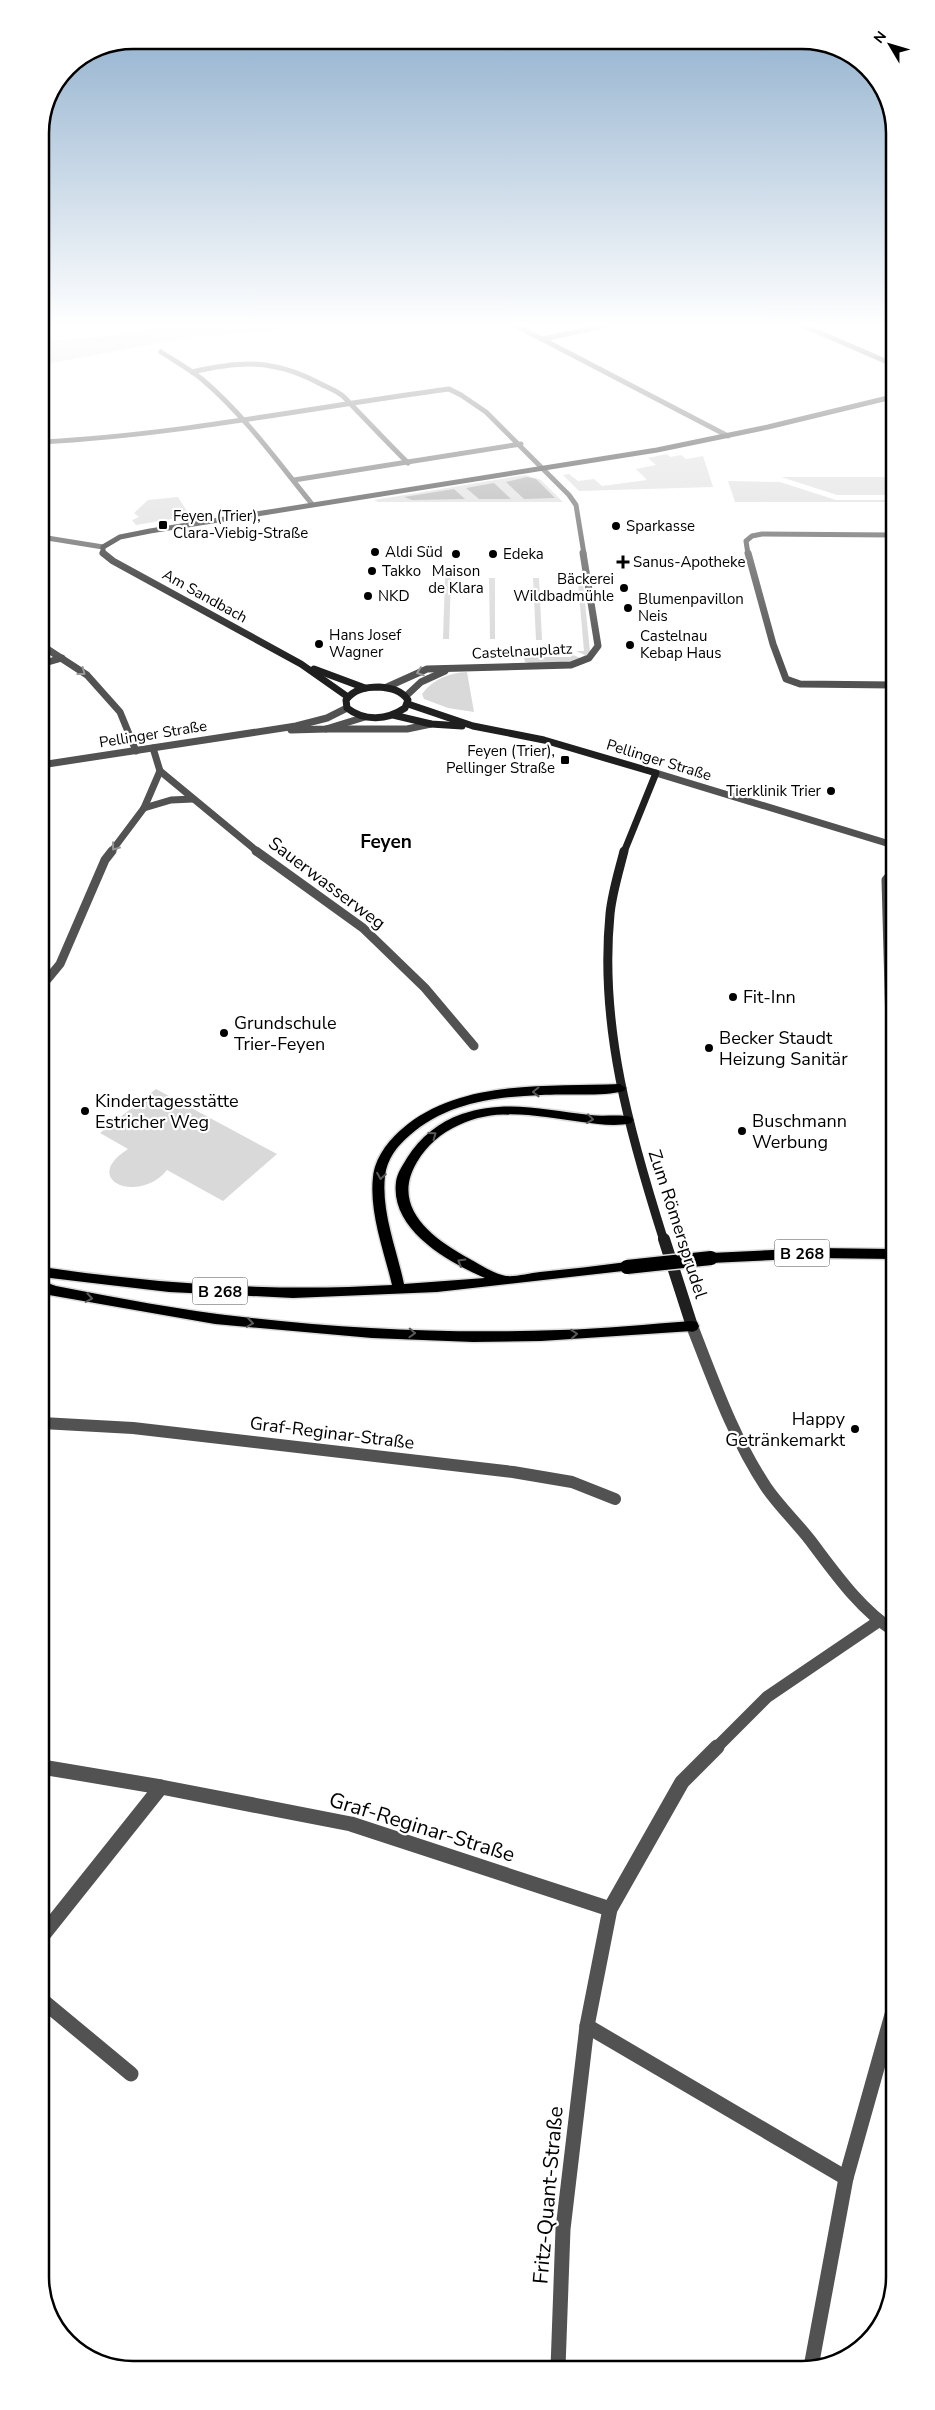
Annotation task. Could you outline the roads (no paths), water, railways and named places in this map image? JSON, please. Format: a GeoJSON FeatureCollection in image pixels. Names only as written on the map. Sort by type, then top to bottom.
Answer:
{"type":"FeatureCollection","features":[{"type":"Feature","properties":{"kind":"main road"},"geometry":{"type":"LineString","coordinates":[[398,1288],[380,1198],[379,1176],[386,1154],[400,1137],[422,1118],[440,1108],[463,1102],[519,1092],[620,1088]]}},
{"type":"Feature","properties":{"kind":"main road"},"geometry":{"type":"LineString","coordinates":[[506,1281],[468,1266],[444,1252],[426,1236],[413,1219],[405,1204],[402,1184],[407,1168],[426,1140],[462,1118],[484,1112],[518,1109],[608,1122],[627,1120]]}},
{"type":"Feature","properties":{"kind":"main road","name":"B 268"},"geometry":{"type":"LineString","coordinates":[[49,1273],[166,1288],[247,1292],[326,1292],[506,1281],[711,1258],[817,1253],[886,1254]]}},
{"type":"Feature","properties":{"kind":"main road"},"geometry":{"type":"LineString","coordinates":[[49,1289],[176,1313],[269,1325],[352,1330],[487,1337],[543,1336],[692,1326]]}},
{"type":"Feature","properties":{"kind":"street","name":"Castelnauplatz"},"geometry":{"type":"LineString","coordinates":[[49,442],[78,442],[119,437]]}},
{"type":"Feature","properties":{"kind":"street"},"geometry":{"type":"LineString","coordinates":[[258,437],[312,504]]}},
{"type":"Feature","properties":{"kind":"street"},"geometry":{"type":"LineString","coordinates":[[382,437],[408,463]]}},
{"type":"Feature","properties":{"kind":"street","name":"Castelnauplatz"},"geometry":{"type":"LineString","coordinates":[[386,687],[422,671],[456,668],[571,665],[589,658],[598,646],[576,504],[571,496],[513,437]]}},
{"type":"Feature","properties":{"kind":"street"},"geometry":{"type":"LineString","coordinates":[[49,538],[103,546],[112,540],[130,534],[657,450],[721,437]]}},
{"type":"Feature","properties":{"kind":"street"},"geometry":{"type":"LineString","coordinates":[[294,480],[521,444]]}},
{"type":"Feature","properties":{"kind":"street"},"geometry":{"type":"LineString","coordinates":[[886,535],[762,534],[752,536],[745,543],[772,644],[786,679],[800,684],[886,685]]}},
{"type":"Feature","properties":{"kind":"street","name":"Am Sandbach"},"geometry":{"type":"LineString","coordinates":[[103,546],[103,554],[113,562],[301,664],[348,697]]}},
{"type":"Feature","properties":{"kind":"street"},"geometry":{"type":"LineString","coordinates":[[49,650],[87,675],[120,712],[136,751]]}},
{"type":"Feature","properties":{"kind":"street"},"geometry":{"type":"LineString","coordinates":[[49,662],[62,658]]}},
{"type":"Feature","properties":{"kind":"street","name":"Am Sandbach"},"geometry":{"type":"LineString","coordinates":[[301,664],[365,688]]}},
{"type":"Feature","properties":{"kind":"street","name":"Castelnauplatz"},"geometry":{"type":"LineString","coordinates":[[407,700],[413,689],[430,677],[456,668]]}},
{"type":"Feature","properties":{"kind":"street"},"geometry":{"type":"LineString","coordinates":[[386,687],[365,688],[348,697],[347,708],[365,717],[393,715],[406,708],[407,700]]}},
{"type":"Feature","properties":{"kind":"street","name":"Pellinger Straße"},"geometry":{"type":"LineString","coordinates":[[386,687],[398,691],[407,700],[474,726]]}},
{"type":"Feature","properties":{"kind":"street","name":"Pellinger Straße"},"geometry":{"type":"LineString","coordinates":[[49,764],[270,730],[319,720],[347,708]]}},
{"type":"Feature","properties":{"kind":"street","name":"Pellinger Straße"},"geometry":{"type":"LineString","coordinates":[[393,715],[431,724],[474,726],[544,740],[886,843]]}},
{"type":"Feature","properties":{"kind":"street","name":"Pellinger Straße"},"geometry":{"type":"LineString","coordinates":[[270,730],[314,731],[365,717]]}},
{"type":"Feature","properties":{"kind":"street","name":"Pellinger Straße"},"geometry":{"type":"LineString","coordinates":[[326,729],[407,729],[431,724]]}},
{"type":"Feature","properties":{"kind":"street"},"geometry":{"type":"LineString","coordinates":[[49,977],[60,964],[105,860],[144,808],[160,771],[153,748]]}},
{"type":"Feature","properties":{"kind":"street","name":"Sauerwasserweg"},"geometry":{"type":"LineString","coordinates":[[160,771],[244,842],[363,928],[425,988],[474,1046]]}},
{"type":"Feature","properties":{"kind":"street","name":"Zum Römersprudel"},"geometry":{"type":"LineString","coordinates":[[656,773],[641,800],[618,866],[610,907],[605,970],[608,1008],[620,1088],[627,1120],[692,1326],[731,1426],[752,1464],[786,1513],[809,1538],[837,1578],[879,1621],[886,1626]]}},
{"type":"Feature","properties":{"kind":"street"},"geometry":{"type":"LineString","coordinates":[[144,808],[171,800],[193,799]]}},
{"type":"Feature","properties":{"kind":"street"},"geometry":{"type":"LineString","coordinates":[[886,880],[886,934]]}},
{"type":"Feature","properties":{"kind":"street","name":"Graf-Reginar-Straße"},"geometry":{"type":"LineString","coordinates":[[49,1423],[133,1428],[513,1472],[572,1482],[615,1499]]}},
{"type":"Feature","properties":{"kind":"street","name":"Fritz-Quant-Straße"},"geometry":{"type":"LineString","coordinates":[[558,2361],[563,2229],[587,2026],[610,1909],[682,1782],[767,1697],[879,1621]]}},
{"type":"Feature","properties":{"kind":"street","name":"Graf-Reginar-Straße"},"geometry":{"type":"LineString","coordinates":[[49,1769],[161,1787],[351,1824],[610,1909]]}},
{"type":"Feature","properties":{"kind":"street"},"geometry":{"type":"LineString","coordinates":[[49,1927],[161,1787]]}},
{"type":"Feature","properties":{"kind":"street"},"geometry":{"type":"LineString","coordinates":[[49,2006],[131,2074]]}},
{"type":"Feature","properties":{"kind":"street"},"geometry":{"type":"LineString","coordinates":[[587,2026],[846,2178]]}},
{"type":"Feature","properties":{"kind":"street"},"geometry":{"type":"LineString","coordinates":[[812,2361],[846,2178],[886,2036]]}},
{"type":"Feature","properties":{"kind":"place","name":"Feyen (Trier), Clara-Viebig-Straße"},"geometry":{"type":"Point","coordinates":[163,525]}},
{"type":"Feature","properties":{"kind":"place","name":"Sparkasse"},"geometry":{"type":"Point","coordinates":[616,526]}},
{"type":"Feature","properties":{"kind":"place","name":"Aldi Süd"},"geometry":{"type":"Point","coordinates":[375,552]}},
{"type":"Feature","properties":{"kind":"place","name":"Maison de Klara"},"geometry":{"type":"Point","coordinates":[456,554]}},
{"type":"Feature","properties":{"kind":"place","name":"Edeka"},"geometry":{"type":"Point","coordinates":[493,554]}},
{"type":"Feature","properties":{"kind":"place","name":"Sanus-Apotheke"},"geometry":{"type":"Point","coordinates":[623,562]}},
{"type":"Feature","properties":{"kind":"place","name":"Takko"},"geometry":{"type":"Point","coordinates":[372,571]}},
{"type":"Feature","properties":{"kind":"place","name":"Bäckerei Wildbadmühle"},"geometry":{"type":"Point","coordinates":[624,588]}},
{"type":"Feature","properties":{"kind":"place","name":"NKD"},"geometry":{"type":"Point","coordinates":[368,596]}},
{"type":"Feature","properties":{"kind":"place","name":"Blumenpavillon Neis"},"geometry":{"type":"Point","coordinates":[628,608]}},
{"type":"Feature","properties":{"kind":"place","name":"Hans Josef Wagner"},"geometry":{"type":"Point","coordinates":[319,644]}},
{"type":"Feature","properties":{"kind":"place","name":"Castelnau Kebap Haus"},"geometry":{"type":"Point","coordinates":[630,645]}},
{"type":"Feature","properties":{"kind":"place","name":"Feyen (Trier), Pellinger Straße"},"geometry":{"type":"Point","coordinates":[565,760]}},
{"type":"Feature","properties":{"kind":"place","name":"Tierklinik Trier"},"geometry":{"type":"Point","coordinates":[831,791]}},
{"type":"Feature","properties":{"kind":"place","name":"Fit-Inn"},"geometry":{"type":"Point","coordinates":[733,997]}},
{"type":"Feature","properties":{"kind":"place","name":"Grundschule Trier-Feyen"},"geometry":{"type":"Point","coordinates":[224,1033]}},
{"type":"Feature","properties":{"kind":"place","name":"Becker Staudt Heizung Sanitär"},"geometry":{"type":"Point","coordinates":[709,1048]}},
{"type":"Feature","properties":{"kind":"place","name":"Kindertagesstätte Estricher Weg"},"geometry":{"type":"Point","coordinates":[85,1111]}},
{"type":"Feature","properties":{"kind":"place","name":"Buschmann Werbung"},"geometry":{"type":"Point","coordinates":[742,1131]}},
{"type":"Feature","properties":{"kind":"place","name":"Happy Getränkemarkt"},"geometry":{"type":"Point","coordinates":[855,1429]}},
{"type":"Feature","properties":{"kind":"district","name":"Feyen"},"geometry":{"type":"Point","coordinates":[386,841]}}]}
